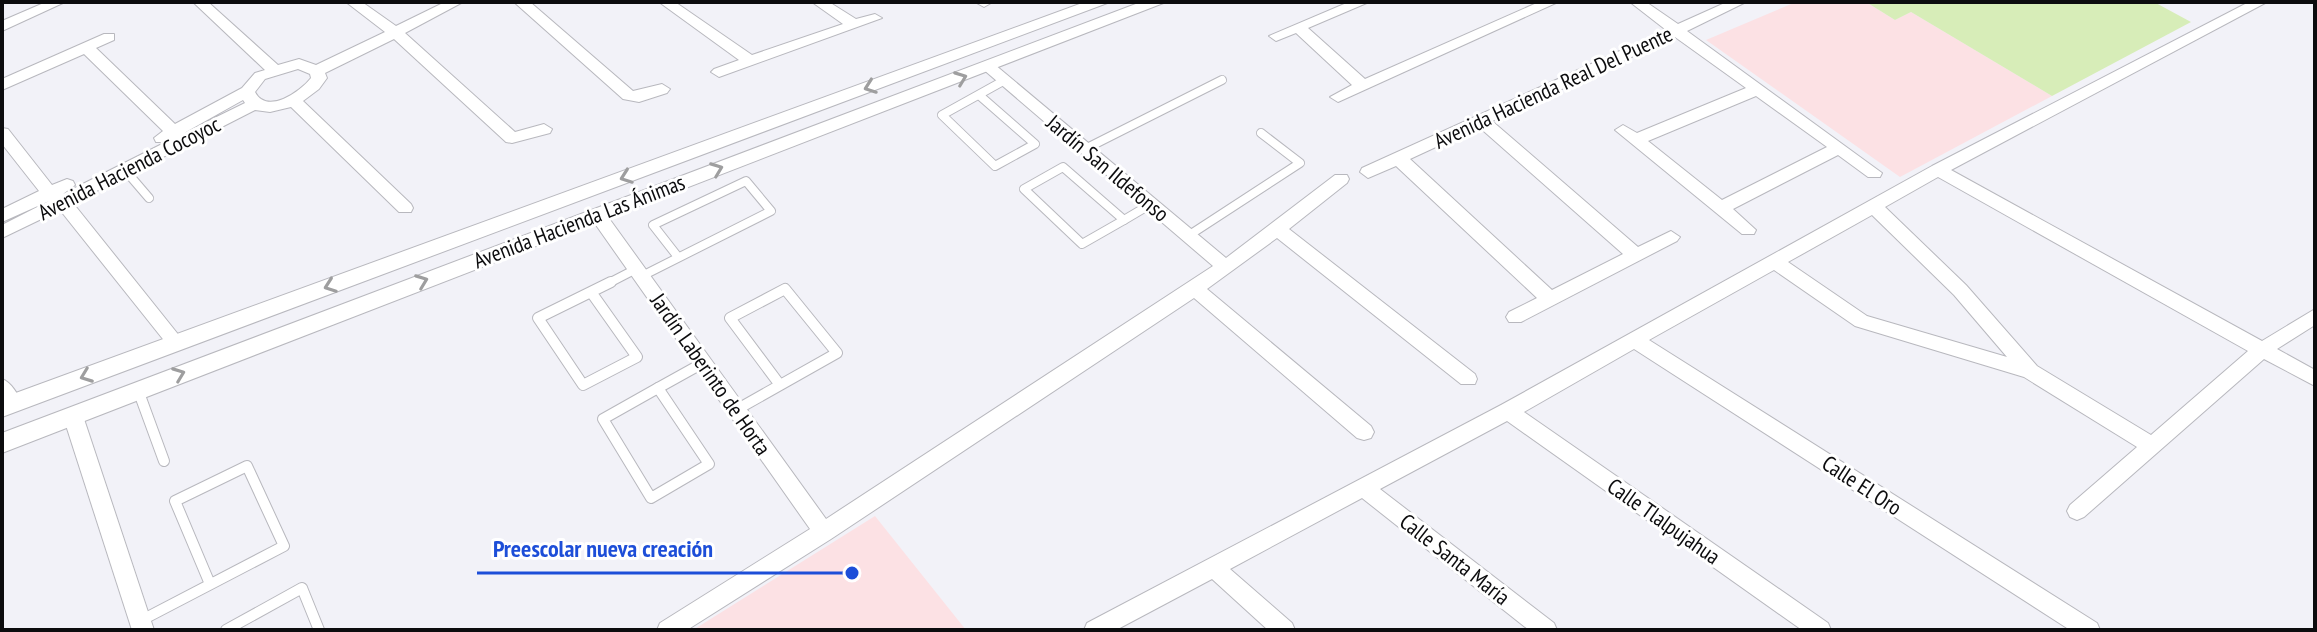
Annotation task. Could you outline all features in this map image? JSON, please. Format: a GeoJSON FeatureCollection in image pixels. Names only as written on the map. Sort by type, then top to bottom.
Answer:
{"type":"FeatureCollection","features":[{"type":"Feature","properties":{"kind":"street"},"geometry":{"type":"LineString","coordinates":[[200,2],[273,69]]}},
{"type":"Feature","properties":{"kind":"street"},"geometry":{"type":"LineString","coordinates":[[353,2],[395,32],[512,138],[544,129]]}},
{"type":"Feature","properties":{"kind":"street"},"geometry":{"type":"LineString","coordinates":[[317,71],[315,86],[294,101],[267,107],[251,98],[252,84],[273,69],[299,64],[317,71],[456,2]]}},
{"type":"Feature","properties":{"kind":"street"},"geometry":{"type":"LineString","coordinates":[[521,2],[628,95],[639,97],[662,89]]}},
{"type":"Feature","properties":{"kind":"street"},"geometry":{"type":"LineString","coordinates":[[666,2],[750,61]]}},
{"type":"Feature","properties":{"kind":"street"},"geometry":{"type":"LineString","coordinates":[[819,2],[855,25]]}},
{"type":"Feature","properties":{"kind":"street","name":"Avenida Hacienda Las Ánimas"},"geometry":{"type":"LineString","coordinates":[[6,400],[176,343],[1101,2]]}},
{"type":"Feature","properties":{"kind":"street","name":"Avenida Hacienda Las Ánimas"},"geometry":{"type":"LineString","coordinates":[[2,443],[597,214],[997,73],[1157,2]]}},
{"type":"Feature","properties":{"kind":"street"},"geometry":{"type":"LineString","coordinates":[[1276,36],[1362,2]]}},
{"type":"Feature","properties":{"kind":"street"},"geometry":{"type":"LineString","coordinates":[[1338,97],[1551,2]]}},
{"type":"Feature","properties":{"kind":"street"},"geometry":{"type":"LineString","coordinates":[[1637,2],[1874,173]]}},
{"type":"Feature","properties":{"kind":"street","name":"Avenida Hacienda Real Del Puente"},"geometry":{"type":"LineString","coordinates":[[1368,172],[1739,2]]}},
{"type":"Feature","properties":{"kind":"street"},"geometry":{"type":"LineString","coordinates":[[1095,630],[1508,411],[1938,170],[2260,2]]}},
{"type":"Feature","properties":{"kind":"street"},"geometry":{"type":"LineString","coordinates":[[2,26],[48,4]]}},
{"type":"Feature","properties":{"kind":"street"},"geometry":{"type":"LineString","coordinates":[[719,72],[875,18]]}},
{"type":"Feature","properties":{"kind":"street"},"geometry":{"type":"LineString","coordinates":[[1298,27],[1363,86]]}},
{"type":"Feature","properties":{"kind":"street"},"geometry":{"type":"LineString","coordinates":[[2,85],[109,37]]}},
{"type":"Feature","properties":{"kind":"street"},"geometry":{"type":"LineString","coordinates":[[86,47],[179,136]]}},
{"type":"Feature","properties":{"kind":"street","name":"Jardín San Ildefonso"},"geometry":{"type":"LineString","coordinates":[[997,73],[1227,268]]}},
{"type":"Feature","properties":{"kind":"street"},"geometry":{"type":"LineString","coordinates":[[1748,230],[1629,135],[1758,89]]}},
{"type":"Feature","properties":{"kind":"street","name":"Avenida Hacienda Cocoyoc"},"geometry":{"type":"LineString","coordinates":[[2,232],[56,198],[251,98]]}},
{"type":"Feature","properties":{"kind":"street"},"geometry":{"type":"LineString","coordinates":[[294,101],[405,208]]}},
{"type":"Feature","properties":{"kind":"street"},"geometry":{"type":"LineString","coordinates":[[1481,120],[1636,255]]}},
{"type":"Feature","properties":{"kind":"street"},"geometry":{"type":"LineString","coordinates":[[2,133],[176,343]]}},
{"type":"Feature","properties":{"kind":"street","name":"Avenida Hacienda Cocoyoc"},"geometry":{"type":"LineString","coordinates":[[2,216],[125,170],[179,136]]}},
{"type":"Feature","properties":{"kind":"street"},"geometry":{"type":"LineString","coordinates":[[1721,208],[1839,148]]}},
{"type":"Feature","properties":{"kind":"street"},"geometry":{"type":"LineString","coordinates":[[1398,158],[1550,299]]}},
{"type":"Feature","properties":{"kind":"street"},"geometry":{"type":"LineString","coordinates":[[1938,170],[2315,379]]}},
{"type":"Feature","properties":{"kind":"street"},"geometry":{"type":"LineString","coordinates":[[668,630],[824,533],[1196,290],[1279,230],[1341,179]]}},
{"type":"Feature","properties":{"kind":"street"},"geometry":{"type":"LineString","coordinates":[[1873,206],[1960,290],[2030,371]]}},
{"type":"Feature","properties":{"kind":"street","name":"Jardín Laberinto de Horta"},"geometry":{"type":"LineString","coordinates":[[597,214],[824,533]]}},
{"type":"Feature","properties":{"kind":"street"},"geometry":{"type":"LineString","coordinates":[[1279,230],[1468,379]]}},
{"type":"Feature","properties":{"kind":"street"},"geometry":{"type":"LineString","coordinates":[[1515,317],[1671,237]]}},
{"type":"Feature","properties":{"kind":"street"},"geometry":{"type":"LineString","coordinates":[[458,240],[466,264]]}},
{"type":"Feature","properties":{"kind":"street"},"geometry":{"type":"LineString","coordinates":[[1775,262],[1861,321],[2030,371],[2152,446]]}},
{"type":"Feature","properties":{"kind":"street"},"geometry":{"type":"LineString","coordinates":[[1196,290],[1364,432]]}},
{"type":"Feature","properties":{"kind":"street"},"geometry":{"type":"LineString","coordinates":[[2077,511],[2263,349],[2315,316]]}},
{"type":"Feature","properties":{"kind":"street","name":"Calle El Oro"},"geometry":{"type":"LineString","coordinates":[[1636,341],[2089,630]]}},
{"type":"Feature","properties":{"kind":"street","name":"Calle Tlalpujahua"},"geometry":{"type":"LineString","coordinates":[[1508,411],[1820,630]]}},
{"type":"Feature","properties":{"kind":"street"},"geometry":{"type":"LineString","coordinates":[[73,416],[142,626]]}},
{"type":"Feature","properties":{"kind":"street","name":"Calle Santa María"},"geometry":{"type":"LineString","coordinates":[[1364,488],[1546,630]]}},
{"type":"Feature","properties":{"kind":"street"},"geometry":{"type":"LineString","coordinates":[[1212,566],[1284,630]]}},
{"type":"Feature","properties":{"kind":"lane"},"geometry":{"type":"LineString","coordinates":[[979,95],[1035,144],[995,166],[942,115],[979,95],[997,73]]}},
{"type":"Feature","properties":{"kind":"lane"},"geometry":{"type":"LineString","coordinates":[[1085,149],[1222,80]]}},
{"type":"Feature","properties":{"kind":"lane"},"geometry":{"type":"LineString","coordinates":[[1188,236],[1300,163],[1261,133]]}},
{"type":"Feature","properties":{"kind":"lane"},"geometry":{"type":"LineString","coordinates":[[1124,220],[1063,167],[1024,189],[1082,244],[1124,220],[1151,204]]}},
{"type":"Feature","properties":{"kind":"lane"},"geometry":{"type":"LineString","coordinates":[[125,170],[149,198]]}},
{"type":"Feature","properties":{"kind":"lane"},"geometry":{"type":"LineString","coordinates":[[591,292],[637,357],[583,385],[538,318],[591,292],[678,257],[771,211],[746,181],[653,225],[678,257]]}},
{"type":"Feature","properties":{"kind":"lane"},"geometry":{"type":"LineString","coordinates":[[736,410],[837,353],[785,289],[730,318],[780,385]]}},
{"type":"Feature","properties":{"kind":"lane"},"geometry":{"type":"LineString","coordinates":[[658,388],[709,464],[651,498],[603,419],[658,388],[703,363]]}},
{"type":"Feature","properties":{"kind":"lane"},"geometry":{"type":"LineString","coordinates":[[138,390],[164,461]]}},
{"type":"Feature","properties":{"kind":"lane"},"geometry":{"type":"LineString","coordinates":[[142,626],[210,584],[284,546],[247,466],[175,501],[210,584]]}},
{"type":"Feature","properties":{"kind":"lane"},"geometry":{"type":"LineString","coordinates":[[226,630],[302,588],[319,630]]}},
{"type":"Feature","properties":{"kind":"shaded area"},"geometry":{"type":"Polygon","coordinates":[[[1796,2],[1866,2],[1895,20],[1911,12],[2052,96],[1900,177],[1706,40],[1796,2]]]}},
{"type":"Feature","properties":{"kind":"shaded area"},"geometry":{"type":"Polygon","coordinates":[[[875,516],[966,630],[693,630],[875,516]]]}},
{"type":"Feature","properties":{"kind":"green space"},"geometry":{"type":"Polygon","coordinates":[[[1866,2],[2154,2],[2191,22],[2052,96],[1911,12],[1895,20],[1866,2]]]}},
{"type":"Feature","properties":{"kind":"place","name":"Preescolar nueva creación"},"geometry":{"type":"Point","coordinates":[852,573]}}]}
